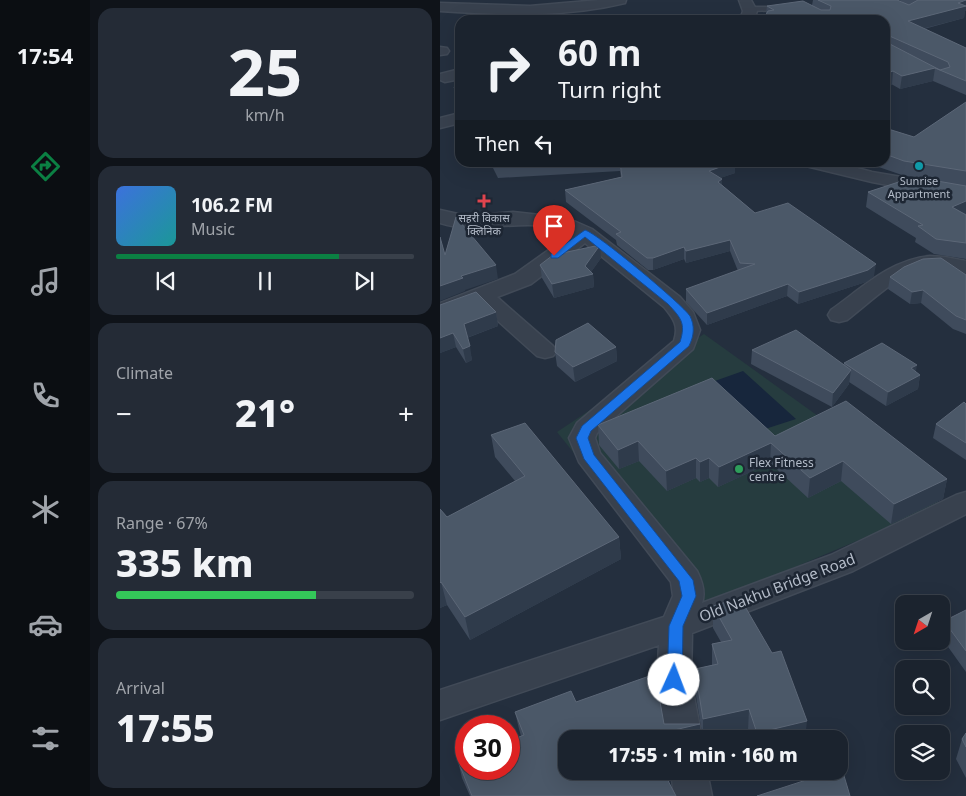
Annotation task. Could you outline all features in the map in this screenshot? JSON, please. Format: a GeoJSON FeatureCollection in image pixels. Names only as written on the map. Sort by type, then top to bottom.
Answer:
{"type":"FeatureCollection","features":[{"type":"Feature","properties":{"kind":"street"},"geometry":{"type":"LineString","coordinates":[[528,15],[620,0]]}},
{"type":"Feature","properties":{"kind":"street"},"geometry":{"type":"LineString","coordinates":[[440,7],[513,15]]}},
{"type":"Feature","properties":{"kind":"street"},"geometry":{"type":"LineString","coordinates":[[440,123],[455,119]]}},
{"type":"Feature","properties":{"kind":"street"},"geometry":{"type":"LineString","coordinates":[[832,167],[872,177],[966,194]]}},
{"type":"Feature","properties":{"kind":"street"},"geometry":{"type":"LineString","coordinates":[[440,216],[454,221],[468,222],[513,218],[567,224],[585,232],[672,302],[685,317],[689,330],[685,344],[586,429],[582,438],[588,456],[686,580],[689,596],[676,626],[674,680],[682,730]]}},
{"type":"Feature","properties":{"kind":"street"},"geometry":{"type":"LineString","coordinates":[[440,311],[524,279],[585,232]]}},
{"type":"Feature","properties":{"kind":"street"},"geometry":{"type":"LineString","coordinates":[[839,315],[911,266],[940,262],[966,268]]}},
{"type":"Feature","properties":{"kind":"street"},"geometry":{"type":"LineString","coordinates":[[482,295],[544,351]]}},
{"type":"Feature","properties":{"kind":"street","name":"Old Nakhu Bridge Road"},"geometry":{"type":"LineString","coordinates":[[440,705],[676,626],[842,563],[966,502]]}},
{"type":"Feature","properties":{"kind":"street"},"geometry":{"type":"LineString","coordinates":[[690,780],[693,796]]}},
{"type":"Feature","properties":{"kind":"lane"},"geometry":{"type":"LineString","coordinates":[[747,10],[794,9]]}},
{"type":"Feature","properties":{"kind":"green space","name":"Flex Fitness centre"},"geometry":{"type":"Polygon","coordinates":[[[704,334],[942,505],[698,608],[557,432],[704,334]]]}},
{"type":"Feature","properties":{"kind":"water"},"geometry":{"type":"Polygon","coordinates":[[[743,371],[796,419],[759,431],[712,382],[743,371]]]}},
{"type":"Feature","properties":{"kind":"building"},"geometry":{"type":"Polygon","coordinates":[[[818,0],[897,0],[909,5],[918,0],[966,0],[958,3],[966,6],[908,21],[966,48],[966,81],[935,68],[902,76],[893,71],[890,72],[890,44],[940,70],[950,67],[948,62],[890,36],[890,15],[766,15],[768,11],[774,10],[767,6],[803,1],[821,10],[830,10],[831,6],[818,0]]]}},
{"type":"Feature","properties":{"kind":"building"},"geometry":{"type":"Polygon","coordinates":[[[966,102],[966,171],[904,161],[890,156],[890,130],[914,137],[966,102]]]}},
{"type":"Feature","properties":{"kind":"building"},"geometry":{"type":"Polygon","coordinates":[[[621,167],[720,167],[709,171],[722,179],[718,182],[755,213],[788,203],[876,264],[868,270],[799,292],[788,284],[707,313],[686,289],[755,264],[740,263],[730,240],[686,251],[684,247],[653,258],[647,258],[616,234],[621,232],[565,190],[622,177],[621,167]]]}},
{"type":"Feature","properties":{"kind":"building"},"geometry":{"type":"Polygon","coordinates":[[[914,177],[966,186],[966,201],[952,207],[966,215],[966,243],[936,239],[918,226],[923,225],[868,192],[914,177]]]}},
{"type":"Feature","properties":{"kind":"building"},"geometry":{"type":"Polygon","coordinates":[[[456,217],[496,265],[461,276],[463,278],[440,286],[440,237],[445,255],[456,217]]]}},
{"type":"Feature","properties":{"kind":"building"},"geometry":{"type":"Polygon","coordinates":[[[600,245],[585,266],[593,274],[552,284],[540,265],[553,255],[600,245]]]}},
{"type":"Feature","properties":{"kind":"building"},"geometry":{"type":"Polygon","coordinates":[[[941,258],[966,275],[966,320],[956,316],[923,290],[912,292],[890,277],[904,267],[923,259],[941,258]]]}},
{"type":"Feature","properties":{"kind":"building"},"geometry":{"type":"Polygon","coordinates":[[[476,292],[496,312],[464,324],[470,346],[463,349],[453,333],[440,338],[440,305],[476,292]]]}},
{"type":"Feature","properties":{"kind":"building"},"geometry":{"type":"Polygon","coordinates":[[[588,323],[616,347],[573,367],[555,352],[556,340],[588,323]]]}},
{"type":"Feature","properties":{"kind":"building"},"geometry":{"type":"Polygon","coordinates":[[[796,330],[851,370],[833,393],[752,350],[796,330]]]}},
{"type":"Feature","properties":{"kind":"building"},"geometry":{"type":"Polygon","coordinates":[[[882,343],[917,365],[911,368],[920,375],[888,392],[844,363],[882,343]]]}},
{"type":"Feature","properties":{"kind":"building"},"geometry":{"type":"Polygon","coordinates":[[[712,378],[775,436],[846,401],[947,479],[894,504],[843,461],[810,478],[771,443],[719,467],[709,458],[700,462],[696,458],[666,471],[638,441],[618,450],[598,425],[712,378]]]}},
{"type":"Feature","properties":{"kind":"building"},"geometry":{"type":"Polygon","coordinates":[[[964,402],[966,404],[966,443],[936,424],[964,402]]]}},
{"type":"Feature","properties":{"kind":"building"},"geometry":{"type":"Polygon","coordinates":[[[525,423],[619,537],[465,617],[440,583],[440,509],[447,517],[525,476],[491,435],[525,423]]]}},
{"type":"Feature","properties":{"kind":"building"},"geometry":{"type":"Polygon","coordinates":[[[740,598],[772,653],[781,651],[807,721],[770,730],[756,730],[749,709],[703,719],[695,669],[718,664],[712,644],[732,640],[713,606],[740,598]]]}},
{"type":"Feature","properties":{"kind":"building"},"geometry":{"type":"Polygon","coordinates":[[[966,610],[966,651],[950,629],[950,618],[966,610]]]}},
{"type":"Feature","properties":{"kind":"building"},"geometry":{"type":"Polygon","coordinates":[[[655,674],[664,724],[700,724],[674,730],[558,730],[558,780],[668,780],[676,796],[472,796],[466,780],[520,780],[520,737],[524,735],[520,725],[520,715],[516,715],[515,712],[571,691],[576,702],[655,674]]]}},
{"type":"Feature","properties":{"kind":"building"},"geometry":{"type":"Polygon","coordinates":[[[966,733],[966,747],[962,739],[966,733]]]}},
{"type":"Feature","properties":{"kind":"building"},"geometry":{"type":"Polygon","coordinates":[[[806,780],[845,780],[850,796],[757,796],[806,780]]]}},
{"type":"Feature","properties":{"kind":"place","name":"Sunrise Appartment"},"geometry":{"type":"Point","coordinates":[919,166]}},
{"type":"Feature","properties":{"kind":"place","name":"सहरी विकास क्लिनिक"},"geometry":{"type":"Point","coordinates":[484,201]}},
{"type":"Feature","properties":{"kind":"place","name":"Flex Fitness centre"},"geometry":{"type":"Point","coordinates":[739,469]}},
{"type":"Feature","properties":{"kind":"route"},"geometry":{"type":"LineString","coordinates":[[554,256],[585,232],[672,302],[685,317],[689,330],[685,344],[621,401],[586,429],[582,438],[588,456],[658,546],[677,566],[686,580],[689,596],[676,626],[674,680]]}}]}
